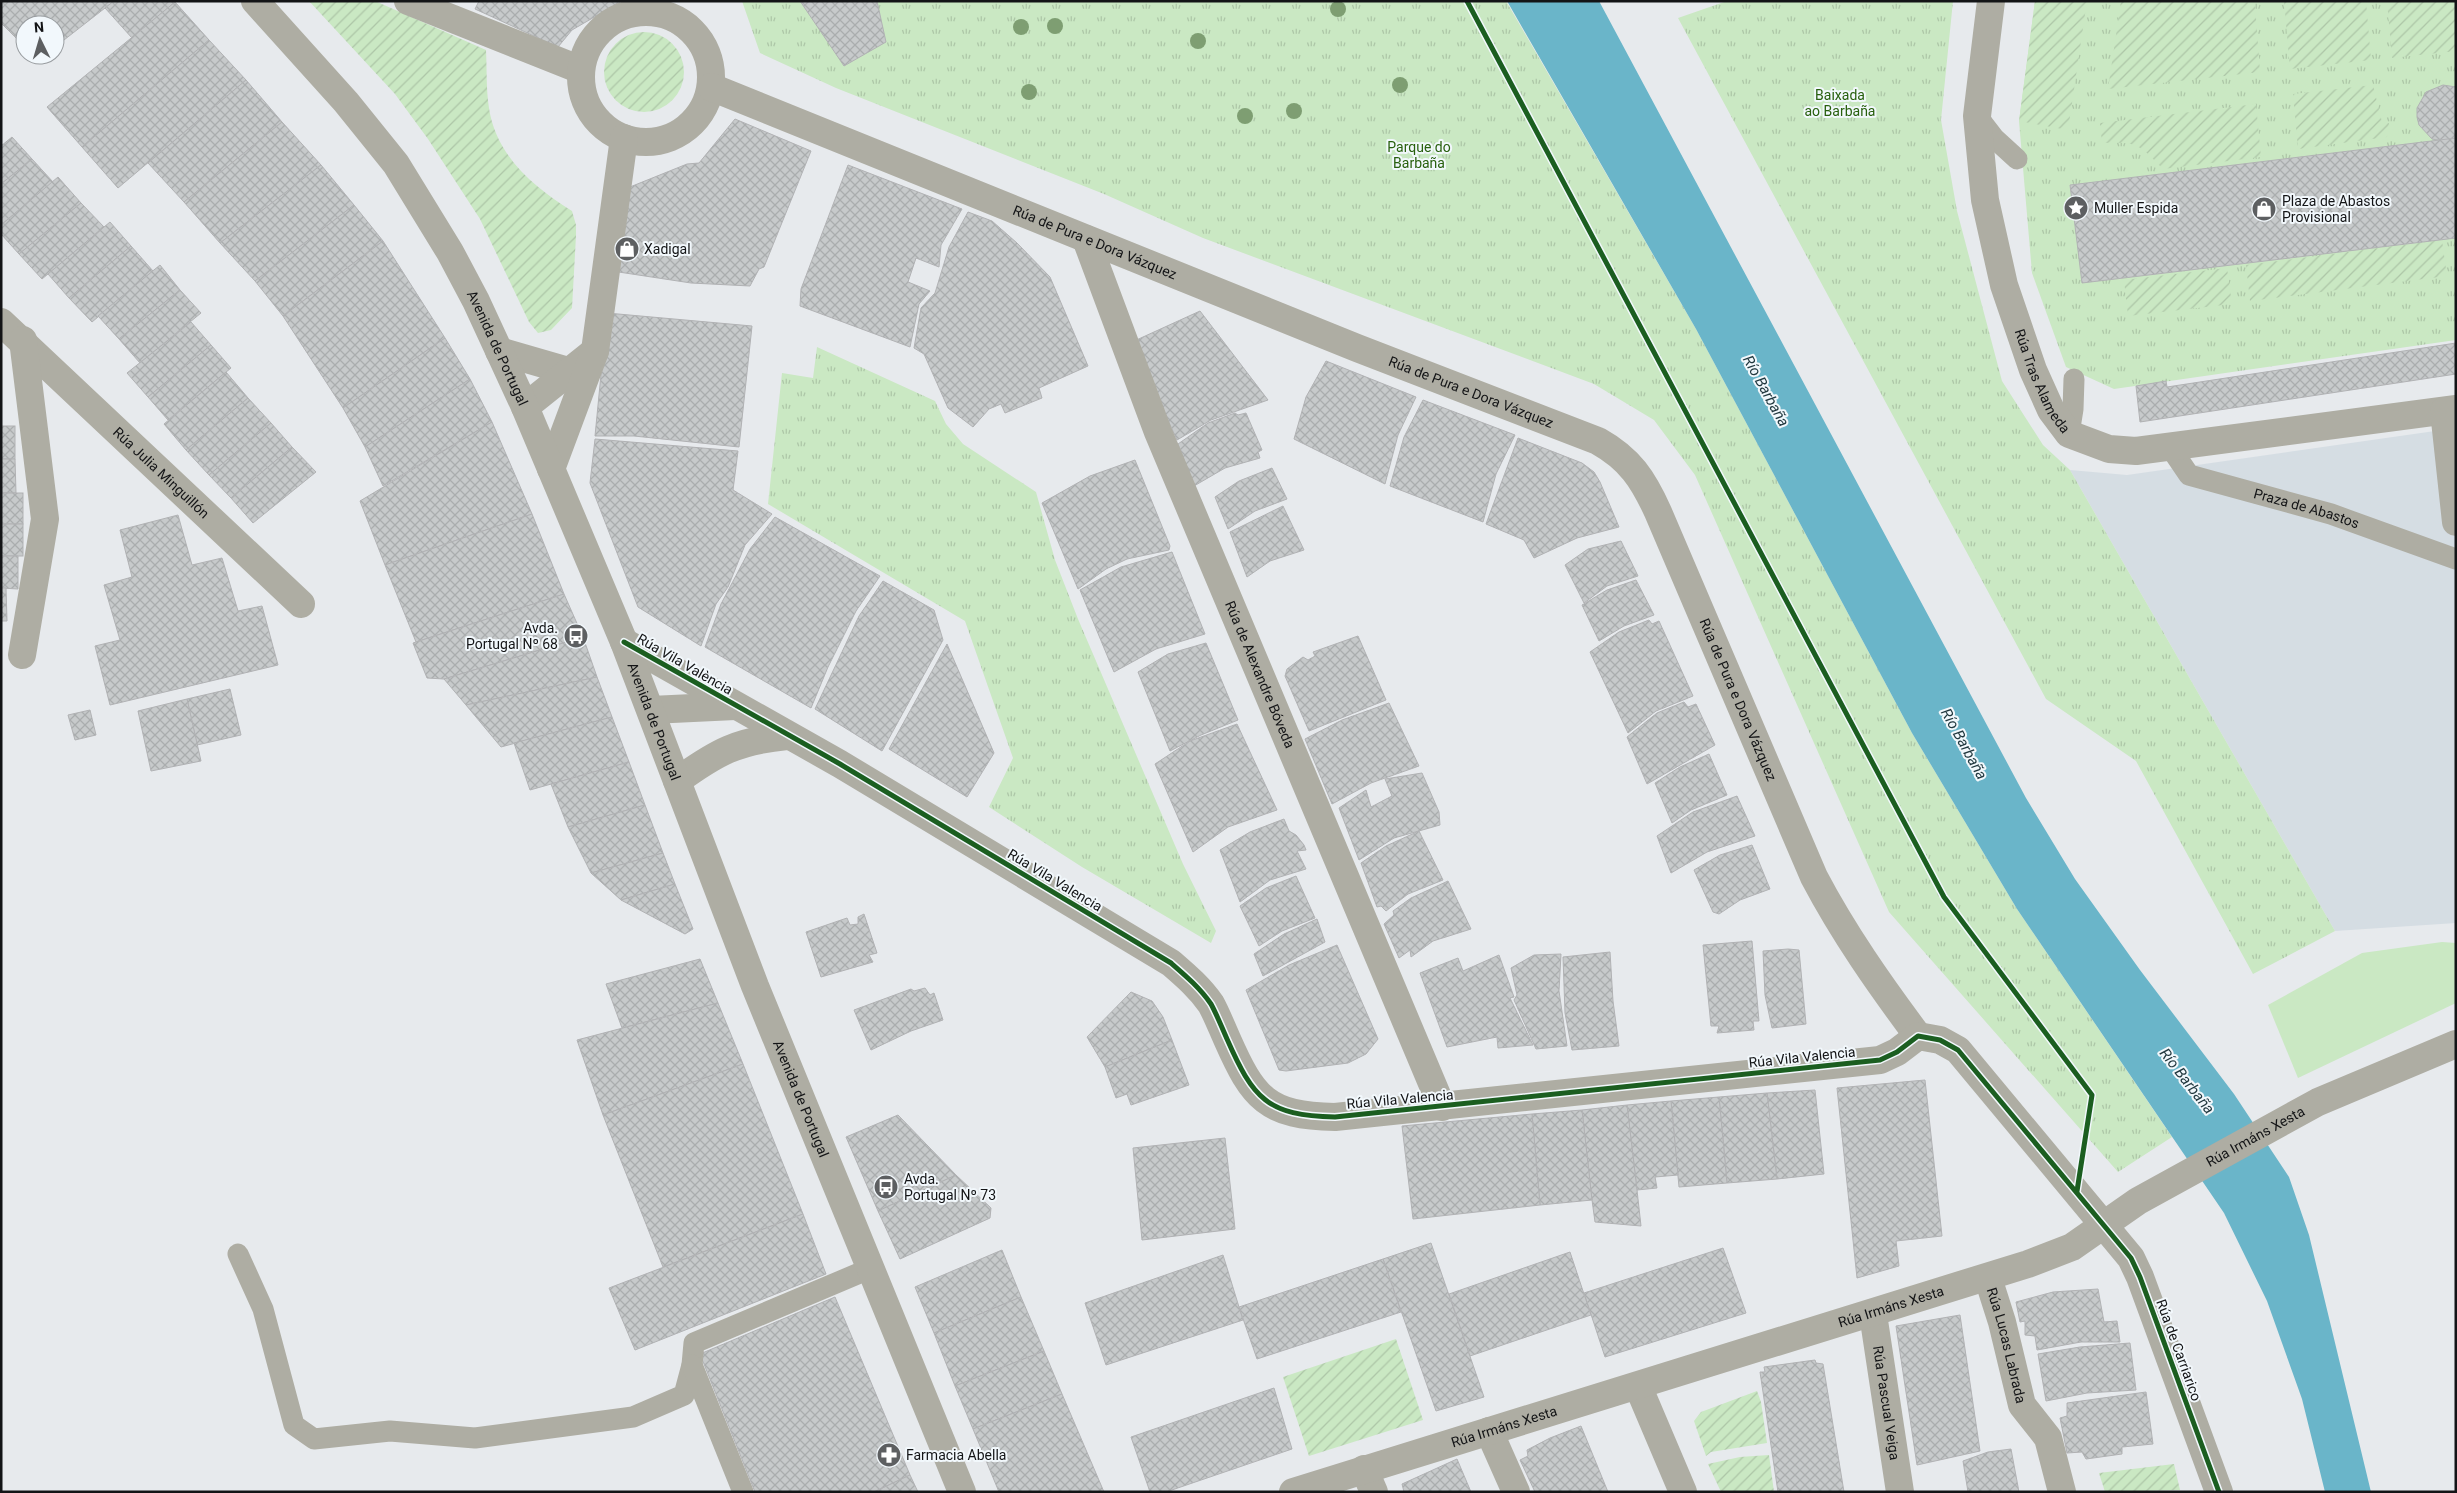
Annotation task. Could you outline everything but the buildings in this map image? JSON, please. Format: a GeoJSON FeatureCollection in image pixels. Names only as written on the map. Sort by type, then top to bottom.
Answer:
{"type":"FeatureCollection","features":[{"type":"Feature","properties":{"kind":"street","name":"Avenida de Portugal"},"geometry":{"type":"LineString","coordinates":[[256,1],[346,102],[396,164],[450,252],[499,351],[525,407],[624,642],[755,986],[962,1492]]}},
{"type":"Feature","properties":{"kind":"street"},"geometry":{"type":"LineString","coordinates":[[408,1],[581,70]]}},
{"type":"Feature","properties":{"kind":"street","name":"Rúa Tras Alameda"},"geometry":{"type":"LineString","coordinates":[[1990,1],[1977,116],[1986,200],[2004,285],[2033,370],[2051,410],[2068,434],[2109,449],[2136,451],[2450,410]]}},
{"type":"Feature","properties":{"kind":"street"},"geometry":{"type":"LineString","coordinates":[[668,8],[702,43],[710,65],[711,87],[705,105],[694,121],[680,133],[662,140],[643,142],[624,138],[605,127],[591,111],[583,92],[581,70],[586,51],[596,35],[611,22],[629,14],[668,8]]}},
{"type":"Feature","properties":{"kind":"street","name":"Rúa de Pura e Dora Vázquez"},"geometry":{"type":"LineString","coordinates":[[711,87],[1366,351],[1590,437],[1618,452],[1638,475],[1658,512],[1827,901],[1866,965],[1918,1036]]}},
{"type":"Feature","properties":{"kind":"street"},"geometry":{"type":"LineString","coordinates":[[551,469],[595,351],[624,138]]}},
{"type":"Feature","properties":{"kind":"street","name":"Rúa de Alexandre Bóveda"},"geometry":{"type":"LineString","coordinates":[[1086,239],[1158,432],[1442,1107]]}},
{"type":"Feature","properties":{"kind":"street","name":"Rúa Julia Minguillón"},"geometry":{"type":"LineString","coordinates":[[1,322],[23,340],[301,604]]}},
{"type":"Feature","properties":{"kind":"street"},"geometry":{"type":"LineString","coordinates":[[22,655],[45,519],[23,340]]}},
{"type":"Feature","properties":{"kind":"street"},"geometry":{"type":"LineString","coordinates":[[499,351],[568,371]]}},
{"type":"Feature","properties":{"kind":"street"},"geometry":{"type":"LineString","coordinates":[[525,407],[595,351]]}},
{"type":"Feature","properties":{"kind":"street"},"geometry":{"type":"LineString","coordinates":[[2450,410],[2456,522]]}},
{"type":"Feature","properties":{"kind":"street","name":"Rúa Vila València"},"geometry":{"type":"LineString","coordinates":[[624,642],[787,736]]}},
{"type":"Feature","properties":{"kind":"street","name":"Rúa Vila València"},"geometry":{"type":"LineString","coordinates":[[651,710],[735,706]]}},
{"type":"Feature","properties":{"kind":"street"},"geometry":{"type":"LineString","coordinates":[[677,781],[726,749],[754,740],[787,736]]}},
{"type":"Feature","properties":{"kind":"street","name":"Rúa Vila Valencia"},"geometry":{"type":"LineString","coordinates":[[787,736],[840,764],[1171,963],[1195,984],[1211,1005],[1251,1087],[1272,1104],[1286,1111],[1309,1116],[1335,1117],[1880,1060],[1898,1052],[1918,1036]]}},
{"type":"Feature","properties":{"kind":"street","name":"Rúa de Carriarico"},"geometry":{"type":"LineString","coordinates":[[1918,1036],[1940,1040],[1958,1050],[2131,1258],[2219,1492]]}},
{"type":"Feature","properties":{"kind":"street","name":"Rúa Irmáns Xesta"},"geometry":{"type":"LineString","coordinates":[[1293,1492],[1369,1480],[1489,1431],[1988,1278],[2072,1247],[2138,1201],[2318,1102],[2456,1044]]}},
{"type":"Feature","properties":{"kind":"street","name":"Rúa Lucas Labrada"},"geometry":{"type":"LineString","coordinates":[[1988,1278],[2002,1322],[2022,1405],[2048,1438],[2062,1492]]}},
{"type":"Feature","properties":{"kind":"street","name":"Rúa Pascual Veiga"},"geometry":{"type":"LineString","coordinates":[[1873,1314],[1900,1492]]}},
{"type":"Feature","properties":{"kind":"street"},"geometry":{"type":"LineString","coordinates":[[1638,1386],[1683,1492]]}},
{"type":"Feature","properties":{"kind":"street"},"geometry":{"type":"LineString","coordinates":[[1489,1431],[1516,1492]]}},
{"type":"Feature","properties":{"kind":"lane"},"geometry":{"type":"LineString","coordinates":[[1977,116],[1994,138],[2017,159]]}},
{"type":"Feature","properties":{"kind":"lane"},"geometry":{"type":"LineString","coordinates":[[2068,434],[2073,409],[2074,379]]}},
{"type":"Feature","properties":{"kind":"lane","name":"Praza de Abastos"},"geometry":{"type":"LineString","coordinates":[[2170,447],[2190,475],[2331,514],[2456,559]]}},
{"type":"Feature","properties":{"kind":"lane"},"geometry":{"type":"LineString","coordinates":[[238,1254],[263,1309],[294,1425],[314,1439],[390,1431],[475,1438],[633,1417],[684,1395],[692,1365],[694,1343],[870,1269]]}},
{"type":"Feature","properties":{"kind":"lane"},"geometry":{"type":"LineString","coordinates":[[692,1365],[743,1492]]}},
{"type":"Feature","properties":{"kind":"shaded area"},"geometry":{"type":"Polygon","coordinates":[[[2456,428],[2456,923],[2335,931],[2070,470],[2127,475],[2456,428]]]}},
{"type":"Feature","properties":{"kind":"green space"},"geometry":{"type":"Polygon","coordinates":[[[309,1],[375,1],[486,50],[489,108],[493,125],[500,141],[508,155],[531,181],[572,211],[576,225],[572,308],[551,330],[538,333],[529,322],[480,219],[428,139],[395,94],[309,1]]]}},
{"type":"Feature","properties":{"kind":"green space","name":"Parque do Barbaña"},"geometry":{"type":"Polygon","coordinates":[[[742,1],[1506,1],[1696,329],[1912,733],[2017,909],[2172,1137],[2118,1172],[1889,912],[1695,475],[1654,420],[1594,384],[1203,238],[1104,194],[836,88],[760,53],[742,1]]]}},
{"type":"Feature","properties":{"kind":"green space","name":"Baixada ao Barbaña"},"geometry":{"type":"Polygon","coordinates":[[[1727,1],[1953,1],[1941,120],[1957,211],[2002,381],[2043,445],[2070,470],[2335,931],[2253,974],[2136,761],[2046,699],[1678,18],[1727,1]]]}},
{"type":"Feature","properties":{"kind":"green space"},"geometry":{"type":"Polygon","coordinates":[[[2035,1],[2456,1],[2456,340],[2114,389],[2066,367],[2032,273],[2019,121],[2035,1]]]}},
{"type":"Feature","properties":{"kind":"green space"},"geometry":{"type":"Polygon","coordinates":[[[2035,1],[2087,1],[2068,130],[2019,121],[2035,1]]]}},
{"type":"Feature","properties":{"kind":"green space"},"geometry":{"type":"Polygon","coordinates":[[[2121,1],[2241,1],[2255,4],[2260,72],[2108,89],[2121,1]]]}},
{"type":"Feature","properties":{"kind":"green space"},"geometry":{"type":"Polygon","coordinates":[[[2284,1],[2366,1],[2371,60],[2290,69],[2284,1]]]}},
{"type":"Feature","properties":{"kind":"green space"},"geometry":{"type":"Polygon","coordinates":[[[2387,1],[2456,1],[2456,51],[2392,58],[2387,1]]]}},
{"type":"Feature","properties":{"kind":"green space"},"geometry":{"type":"Polygon","coordinates":[[[644,32],[659,35],[672,44],[681,57],[684,72],[681,87],[672,100],[659,109],[644,112],[629,109],[616,100],[607,87],[604,72],[607,57],[616,44],[629,35],[644,32]]]}},
{"type":"Feature","properties":{"kind":"green space"},"geometry":{"type":"Polygon","coordinates":[[[2373,85],[2382,122],[2389,123],[2387,137],[2298,149],[2293,94],[2373,85]]]}},
{"type":"Feature","properties":{"kind":"green space"},"geometry":{"type":"Polygon","coordinates":[[[2256,104],[2261,157],[2163,169],[2148,154],[2136,146],[2123,143],[2102,143],[2100,123],[2256,104]]]}},
{"type":"Feature","properties":{"kind":"green space"},"geometry":{"type":"Polygon","coordinates":[[[2442,240],[2447,276],[2250,301],[2246,265],[2442,240]]]}},
{"type":"Feature","properties":{"kind":"green space"},"geometry":{"type":"Polygon","coordinates":[[[2227,268],[2232,304],[2128,316],[2124,280],[2227,268]]]}},
{"type":"Feature","properties":{"kind":"green space"},"geometry":{"type":"Polygon","coordinates":[[[817,347],[935,401],[946,424],[963,444],[1036,492],[1055,560],[1078,619],[1183,864],[1216,931],[1211,943],[1082,867],[989,807],[1013,758],[965,621],[768,504],[782,373],[813,378],[817,347]]]}},
{"type":"Feature","properties":{"kind":"green space"},"geometry":{"type":"Polygon","coordinates":[[[2442,942],[2456,943],[2456,1003],[2298,1078],[2268,1005],[2362,953],[2442,942]]]}},
{"type":"Feature","properties":{"kind":"green space"},"geometry":{"type":"Polygon","coordinates":[[[1396,1339],[1423,1420],[1309,1456],[1283,1377],[1396,1339]]]}},
{"type":"Feature","properties":{"kind":"green space"},"geometry":{"type":"Polygon","coordinates":[[[1757,1391],[1761,1402],[1767,1443],[1711,1452],[1706,1456],[1694,1421],[1701,1412],[1757,1391]]]}},
{"type":"Feature","properties":{"kind":"green space"},"geometry":{"type":"Polygon","coordinates":[[[1769,1455],[1774,1492],[1721,1492],[1708,1464],[1740,1457],[1769,1455]]]}},
{"type":"Feature","properties":{"kind":"green space"},"geometry":{"type":"Polygon","coordinates":[[[2174,1464],[2180,1490],[2105,1492],[2099,1473],[2174,1464]]]}},
{"type":"Feature","properties":{"kind":"water","name":"Río Barbaña"},"geometry":{"type":"Polygon","coordinates":[[[1507,1],[1599,1],[2026,798],[2075,879],[2140,970],[2234,1094],[2289,1177],[2309,1235],[2371,1492],[2325,1492],[2302,1399],[2267,1301],[2224,1213],[2017,909],[1912,733],[1696,329],[1507,1]]]}},
{"type":"Feature","properties":{"kind":"cycle path"},"geometry":{"type":"LineString","coordinates":[[1467,1],[1944,897],[2092,1095],[2077,1191]]}},
{"type":"Feature","properties":{"kind":"cycle path"},"geometry":{"type":"LineString","coordinates":[[624,642],[840,764],[1171,963],[1207,998],[1236,1059],[1255,1089],[1265,1100],[1293,1113],[1335,1117],[1880,1060],[1897,1052],[1918,1036],[1940,1040],[1958,1050],[2131,1258],[2140,1277],[2219,1492]]}},
{"type":"Feature","properties":{"kind":"place","name":"Muller Espida"},"geometry":{"type":"Point","coordinates":[2076,208]}},
{"type":"Feature","properties":{"kind":"place","name":"Plaza de Abastos Provisional"},"geometry":{"type":"Point","coordinates":[2264,209]}},
{"type":"Feature","properties":{"kind":"place","name":"Xadigal"},"geometry":{"type":"Point","coordinates":[627,249]}},
{"type":"Feature","properties":{"kind":"place","name":"Avda. Portugal Nº 68"},"geometry":{"type":"Point","coordinates":[576,636]}},
{"type":"Feature","properties":{"kind":"place","name":"Avda. Portugal Nº 73"},"geometry":{"type":"Point","coordinates":[886,1187]}},
{"type":"Feature","properties":{"kind":"place","name":"Farmacia Abella"},"geometry":{"type":"Point","coordinates":[889,1455]}}]}
